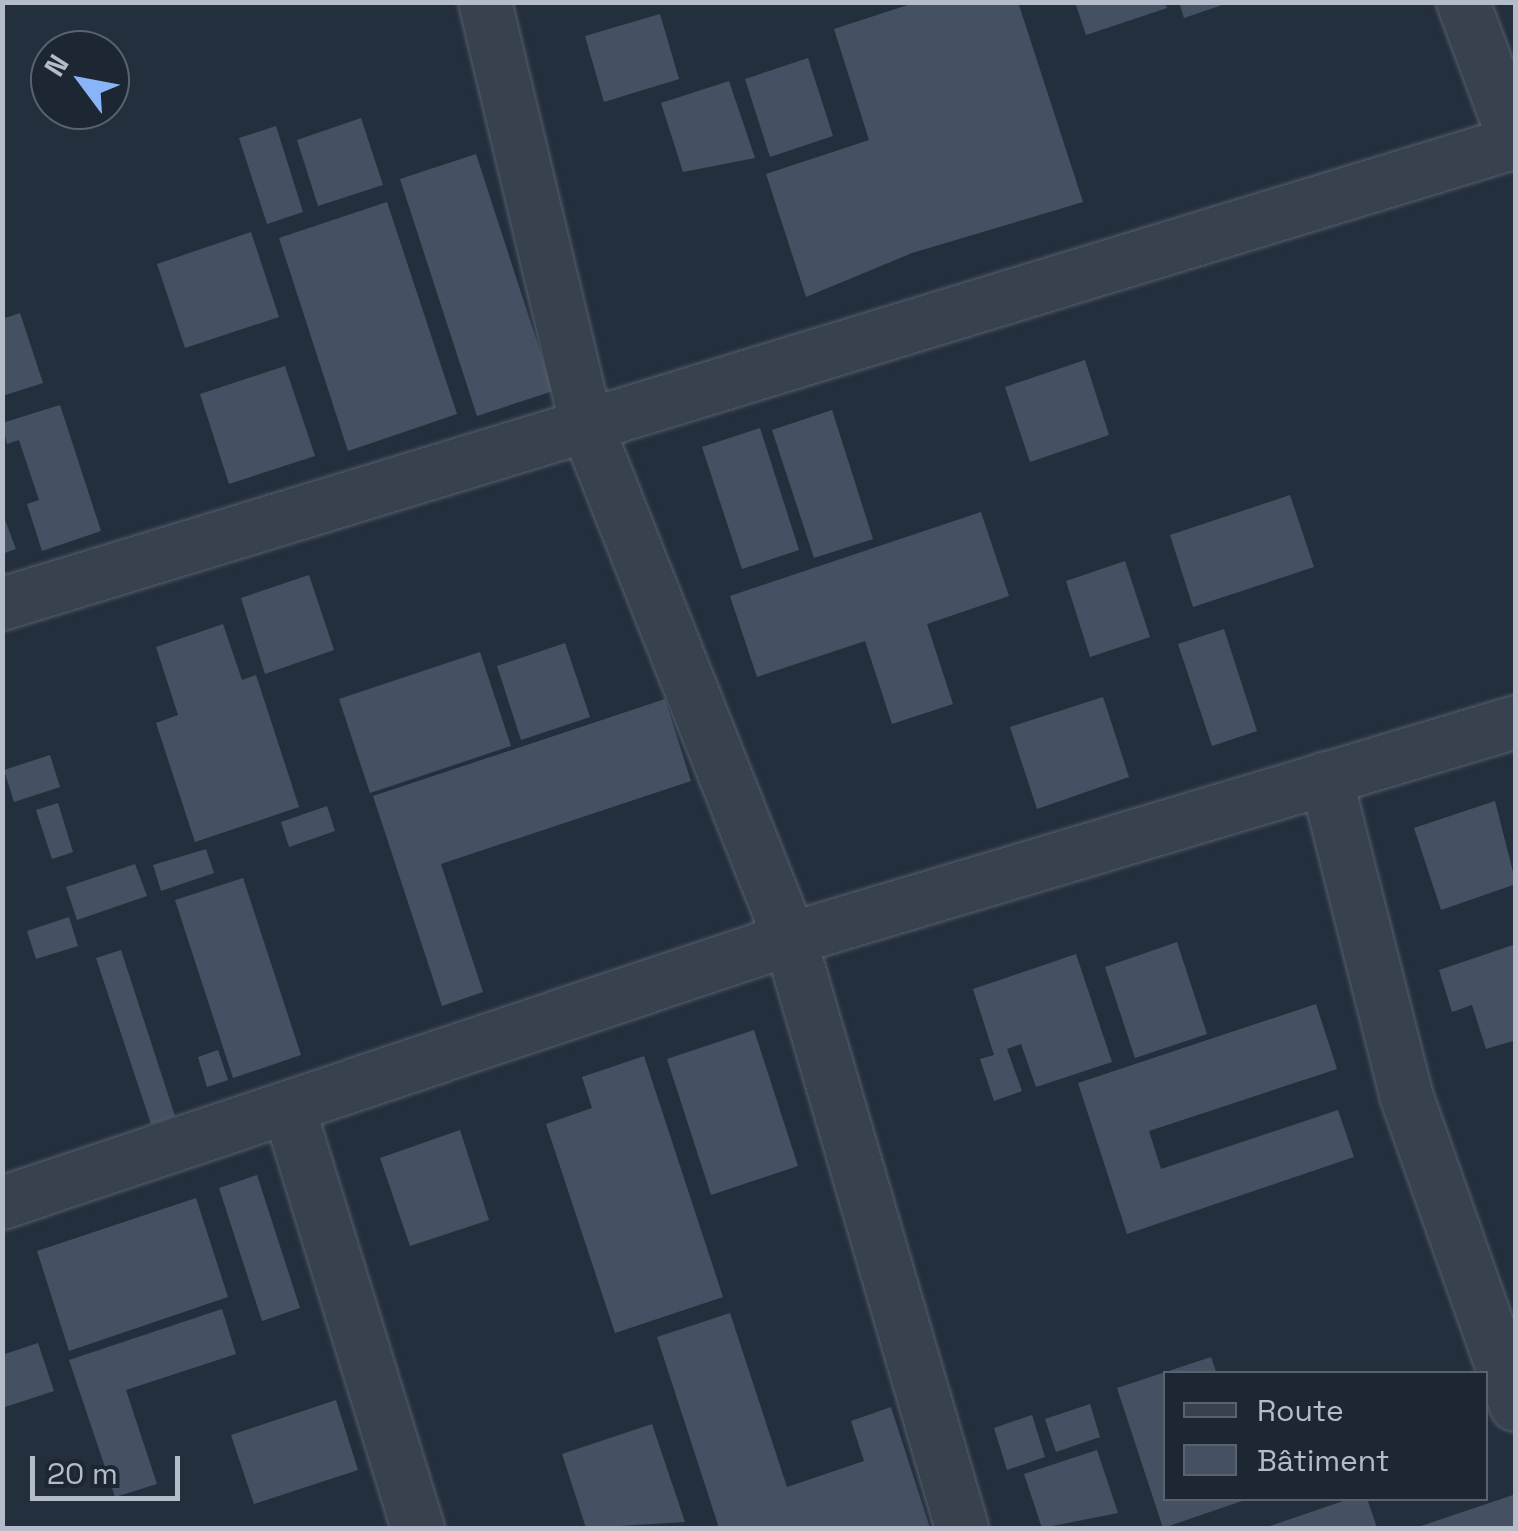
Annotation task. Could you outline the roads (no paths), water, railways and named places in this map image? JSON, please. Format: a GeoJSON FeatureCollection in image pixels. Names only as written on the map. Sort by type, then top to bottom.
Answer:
{"type":"FeatureCollection","features":[{"type":"Feature","properties":{"kind":"street"},"geometry":{"type":"LineString","coordinates":[[485,2],[586,424],[790,939],[962,1528]]}},
{"type":"Feature","properties":{"kind":"street"},"geometry":{"type":"LineString","coordinates":[[2,604],[1515,143],[1463,2]]}},
{"type":"Feature","properties":{"kind":"street"},"geometry":{"type":"LineString","coordinates":[[2,1203],[790,939],[1516,722]]}},
{"type":"Feature","properties":{"kind":"street"},"geometry":{"type":"LineString","coordinates":[[1326,778],[1406,1095],[1516,1405]]}},
{"type":"Feature","properties":{"kind":"street"},"geometry":{"type":"LineString","coordinates":[[289,1109],[418,1528]]}}]}
